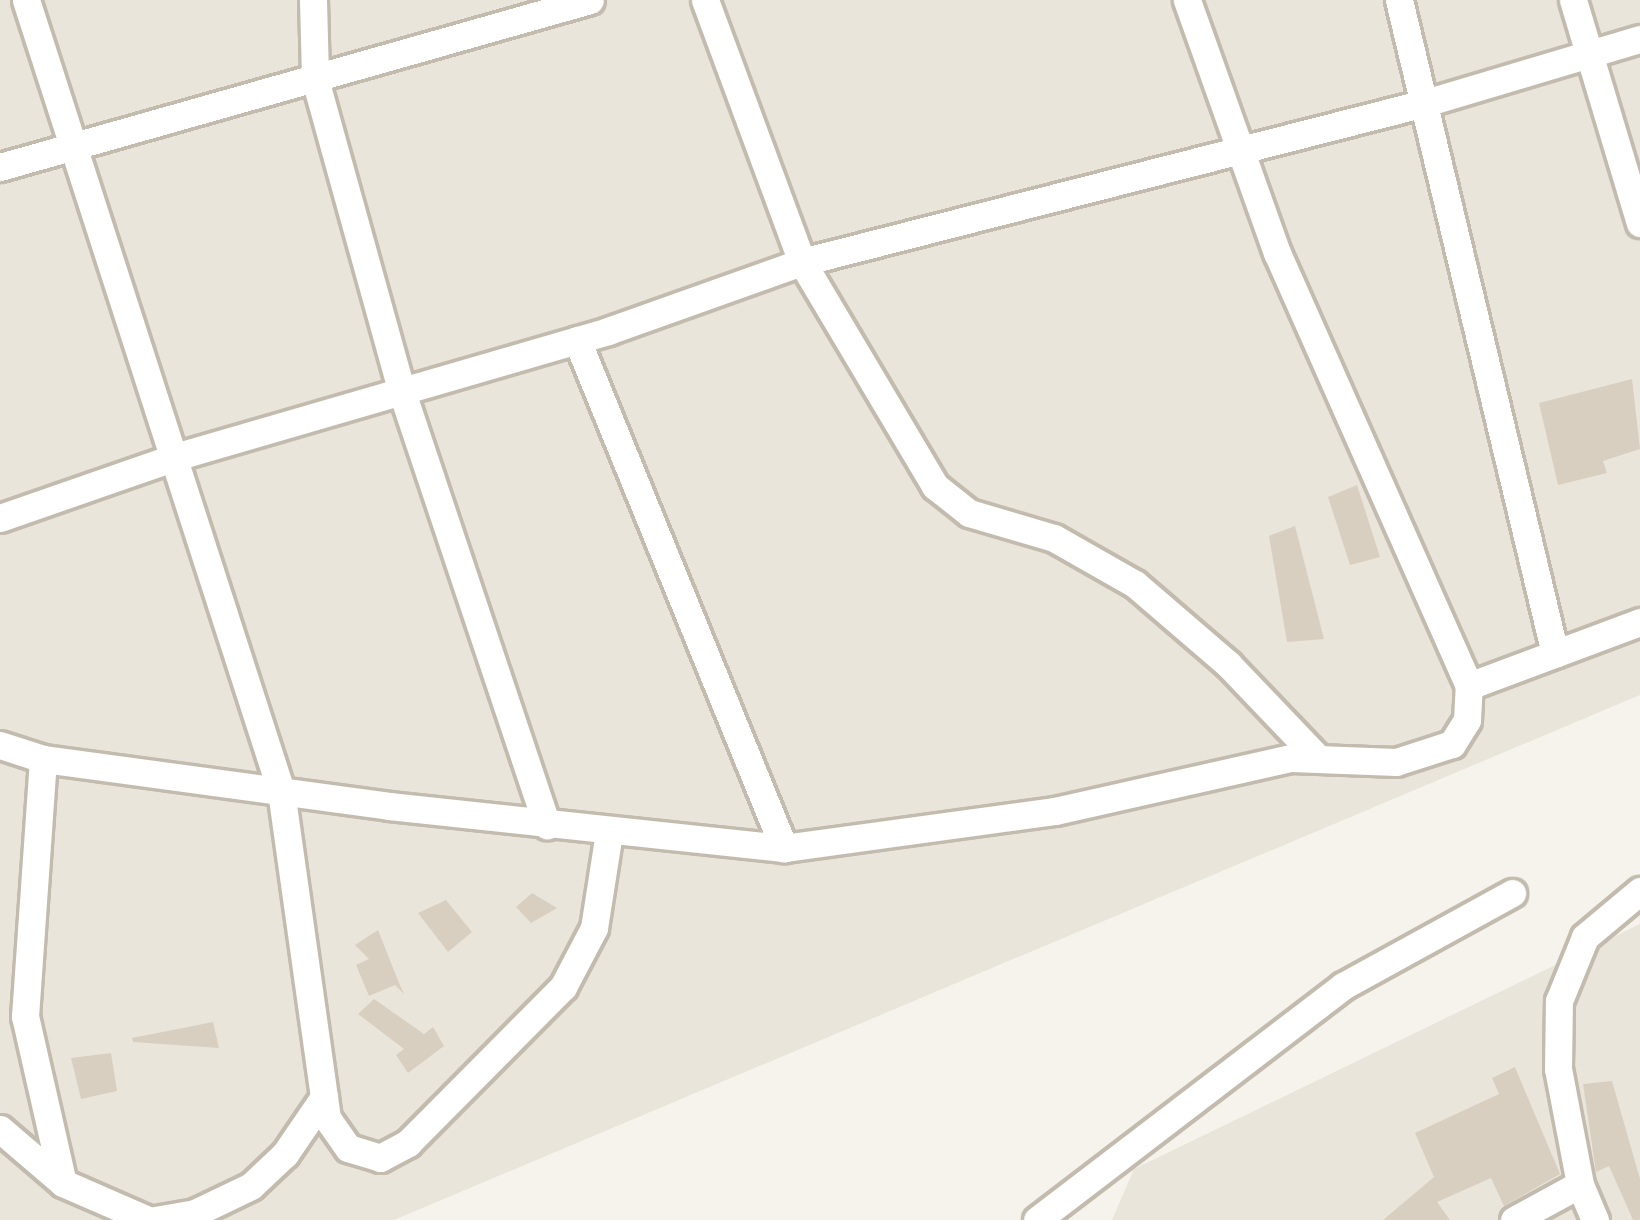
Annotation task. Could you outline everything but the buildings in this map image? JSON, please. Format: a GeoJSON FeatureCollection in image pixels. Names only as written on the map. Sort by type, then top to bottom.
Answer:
{"type":"FeatureCollection","features":[{"type":"Feature","properties":{"kind":"street"},"geometry":{"type":"LineString","coordinates":[[26,0],[281,791],[324,1097],[331,1126],[358,1154],[380,1158],[407,1143],[563,987],[594,928],[609,832]]}},
{"type":"Feature","properties":{"kind":"street"},"geometry":{"type":"LineString","coordinates":[[313,0],[315,79],[402,392],[548,825]]}},
{"type":"Feature","properties":{"kind":"street"},"geometry":{"type":"LineString","coordinates":[[0,167],[590,0]]}},
{"type":"Feature","properties":{"kind":"street"},"geometry":{"type":"LineString","coordinates":[[705,0],[802,262],[914,458],[951,502],[1085,551],[1135,584],[1228,664],[1316,756]]}},
{"type":"Feature","properties":{"kind":"street"},"geometry":{"type":"LineString","coordinates":[[0,745],[43,759],[281,791],[609,832],[784,848],[1055,812],[1316,756],[1396,762],[1437,753],[1462,733],[1469,686],[1236,151],[1187,0]]}},
{"type":"Feature","properties":{"kind":"street"},"geometry":{"type":"LineString","coordinates":[[1399,0],[1555,654]]}},
{"type":"Feature","properties":{"kind":"street"},"geometry":{"type":"LineString","coordinates":[[1573,0],[1640,223]]}},
{"type":"Feature","properties":{"kind":"street"},"geometry":{"type":"LineString","coordinates":[[0,518],[175,457],[578,340],[802,262],[1425,103],[1640,39]]}},
{"type":"Feature","properties":{"kind":"street"},"geometry":{"type":"LineString","coordinates":[[578,340],[784,848]]}},
{"type":"Feature","properties":{"kind":"street"},"geometry":{"type":"LineString","coordinates":[[1469,686],[1640,622]]}},
{"type":"Feature","properties":{"kind":"street"},"geometry":{"type":"LineString","coordinates":[[43,759],[26,1016],[63,1183]]}},
{"type":"Feature","properties":{"kind":"street"},"geometry":{"type":"LineString","coordinates":[[1595,1220],[1580,1184],[1558,1069],[1559,1001],[1585,937],[1640,891]]}},
{"type":"Feature","properties":{"kind":"street"},"geometry":{"type":"LineString","coordinates":[[1037,1220],[1343,986],[1512,893]]}},
{"type":"Feature","properties":{"kind":"street"},"geometry":{"type":"LineString","coordinates":[[0,1129],[63,1183],[151,1220],[196,1213],[251,1186],[285,1154],[324,1097]]}},
{"type":"Feature","properties":{"kind":"street"},"geometry":{"type":"LineString","coordinates":[[1514,1220],[1580,1184]]}},
{"type":"Feature","properties":{"kind":"shaded area"},"geometry":{"type":"Polygon","coordinates":[[[0,0],[1640,0],[1640,695],[394,1220],[0,1220],[0,0]]]}},
{"type":"Feature","properties":{"kind":"shaded area"},"geometry":{"type":"Polygon","coordinates":[[[1640,924],[1640,1220],[1112,1220],[1134,1169],[1640,924]]]}}]}
